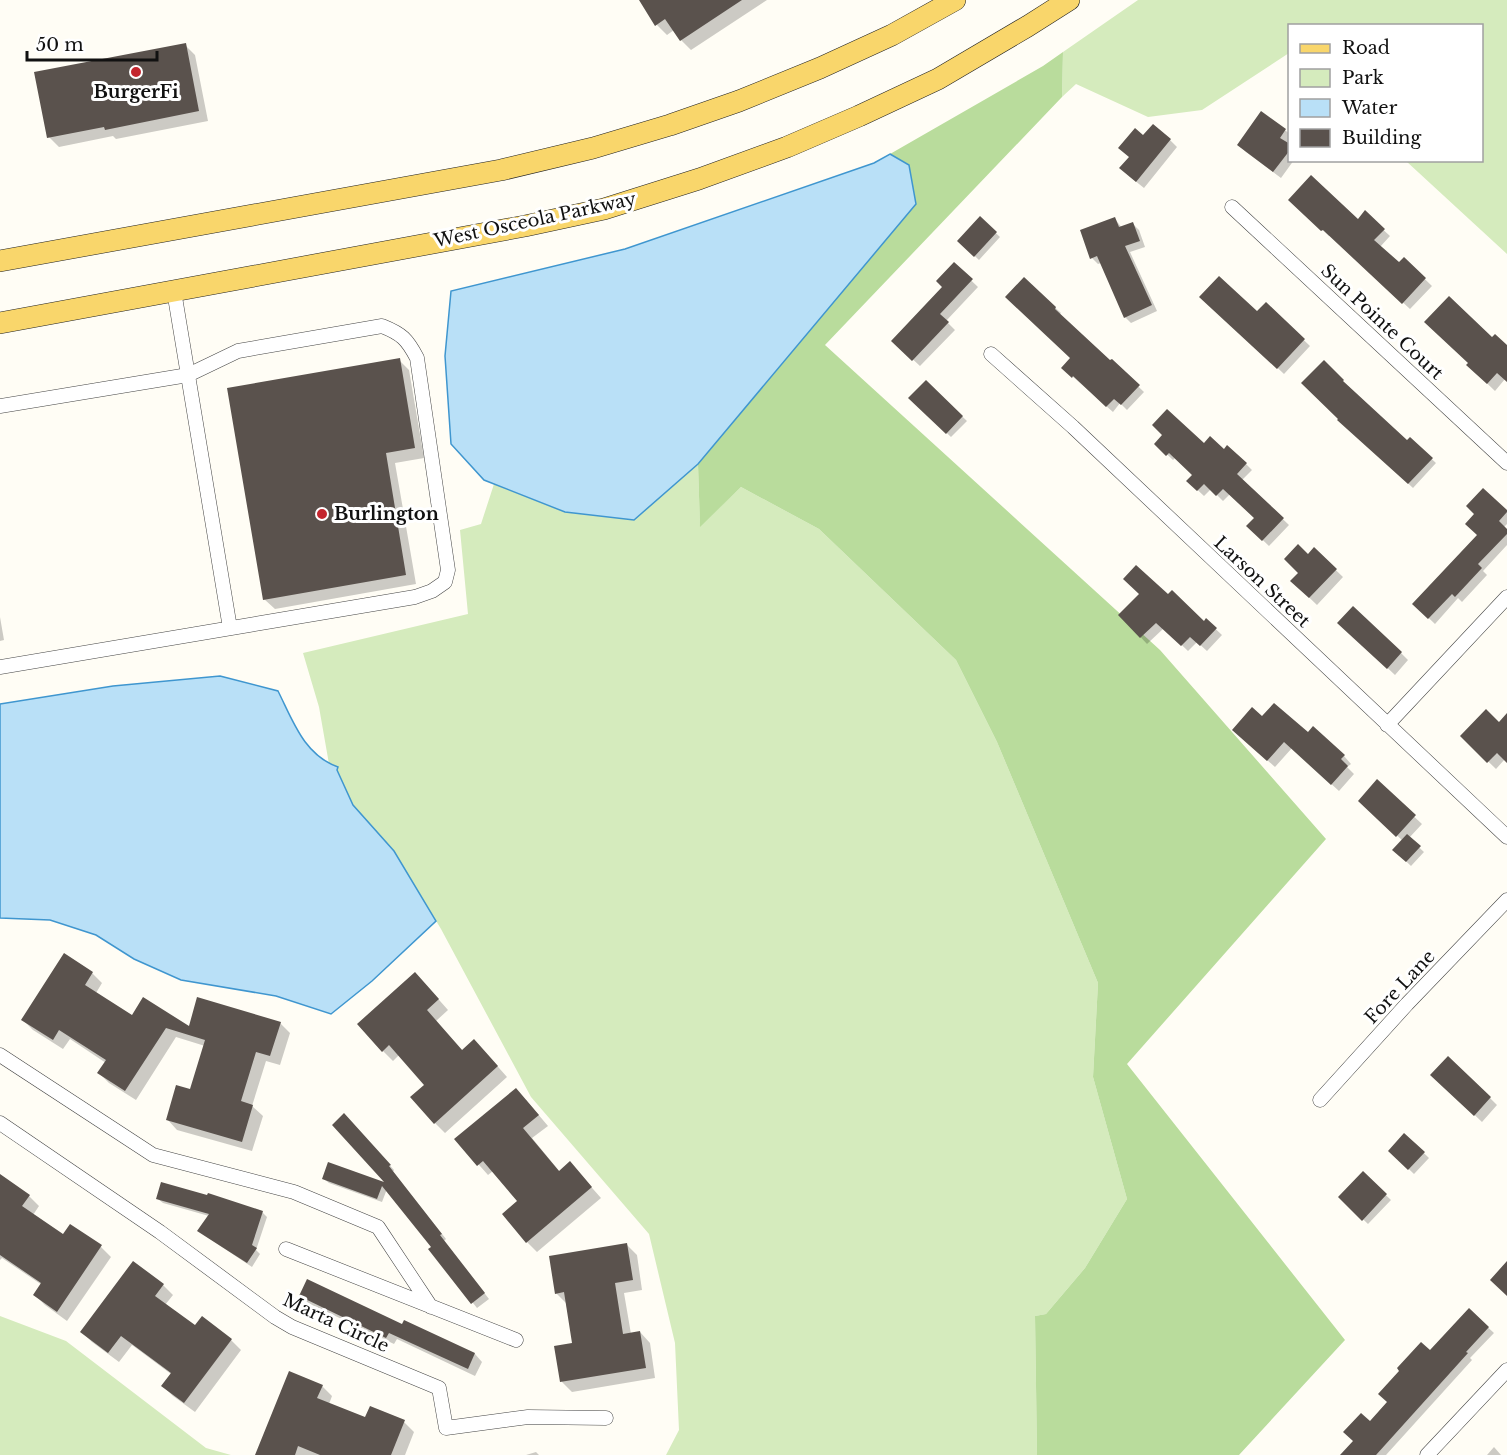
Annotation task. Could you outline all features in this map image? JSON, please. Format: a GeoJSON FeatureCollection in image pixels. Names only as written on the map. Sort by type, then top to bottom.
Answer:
{"type":"FeatureCollection","features":[{"type":"Feature","properties":{"kind":"main road"},"geometry":{"type":"LineString","coordinates":[[0,261],[501,170],[593,148],[729,105],[810,72],[892,35],[955,0]]}},
{"type":"Feature","properties":{"kind":"main road","name":"West Osceola Parkway"},"geometry":{"type":"LineString","coordinates":[[0,323],[525,226],[604,209],[699,179],[787,147],[860,116],[938,79],[1069,0]]}},
{"type":"Feature","properties":{"kind":"street","name":"Sun Pointe Court"},"geometry":{"type":"LineString","coordinates":[[1232,207],[1507,463]]}},
{"type":"Feature","properties":{"kind":"street"},"geometry":{"type":"LineString","coordinates":[[174,291],[230,628]]}},
{"type":"Feature","properties":{"kind":"street"},"geometry":{"type":"LineString","coordinates":[[0,406],[188,375],[238,351],[382,326],[397,332],[409,344],[417,358],[448,570],[445,582],[432,591],[415,597],[0,667]]}},
{"type":"Feature","properties":{"kind":"street","name":"Larson Street"},"geometry":{"type":"LineString","coordinates":[[991,354],[1073,427],[1507,837]]}},
{"type":"Feature","properties":{"kind":"street"},"geometry":{"type":"LineString","coordinates":[[1387,725],[1507,597]]}},
{"type":"Feature","properties":{"kind":"street","name":"Fore Lane"},"geometry":{"type":"LineString","coordinates":[[1320,1100],[1407,1004],[1507,900]]}},
{"type":"Feature","properties":{"kind":"street"},"geometry":{"type":"LineString","coordinates":[[0,1055],[153,1155],[294,1192],[378,1227],[431,1307]]}},
{"type":"Feature","properties":{"kind":"street","name":"Marta Circle"},"geometry":{"type":"LineString","coordinates":[[0,1123],[160,1232],[275,1317],[292,1327],[440,1388],[446,1428],[528,1417],[606,1418]]}},
{"type":"Feature","properties":{"kind":"street"},"geometry":{"type":"LineString","coordinates":[[286,1249],[516,1341]]}},
{"type":"Feature","properties":{"kind":"street"},"geometry":{"type":"LineString","coordinates":[[1427,1455],[1507,1370]]}},
{"type":"Feature","properties":{"kind":"green space"},"geometry":{"type":"Polygon","coordinates":[[[1138,0],[1507,0],[1507,254],[1407,162],[1483,162],[1483,24],[1288,24],[1288,54],[1202,110],[1148,117],[1076,84],[1062,97],[1063,52],[1138,0]]]}},
{"type":"Feature","properties":{"kind":"green space"},"geometry":{"type":"Polygon","coordinates":[[[1063,52],[1062,97],[825,345],[1160,650],[1326,839],[1127,1064],[1345,1340],[1239,1455],[1037,1455],[1035,1316],[1046,1314],[1085,1268],[1127,1199],[1093,1077],[1098,983],[997,742],[956,660],[819,529],[741,487],[700,527],[698,464],[916,204],[909,165],[890,154],[1043,66],[1063,52]]]}},
{"type":"Feature","properties":{"kind":"green space"},"geometry":{"type":"Polygon","coordinates":[[[698,464],[700,526],[741,487],[819,529],[956,660],[997,742],[1098,983],[1093,1077],[1127,1199],[1085,1268],[1046,1314],[1035,1316],[1037,1455],[666,1455],[679,1430],[675,1343],[649,1234],[531,1097],[441,929],[394,851],[353,805],[337,767],[329,764],[319,707],[303,653],[468,614],[460,530],[481,524],[494,484],[565,512],[634,520],[698,464]]]}},
{"type":"Feature","properties":{"kind":"green space"},"geometry":{"type":"Polygon","coordinates":[[[0,1316],[66,1341],[206,1448],[231,1455],[0,1455],[0,1316]]]}},
{"type":"Feature","properties":{"kind":"water"},"geometry":{"type":"Polygon","coordinates":[[[890,154],[909,165],[916,204],[698,464],[634,520],[565,512],[484,480],[451,444],[445,356],[451,291],[625,249],[874,163],[890,154]]]}},
{"type":"Feature","properties":{"kind":"water"},"geometry":{"type":"Polygon","coordinates":[[[220,676],[278,691],[301,736],[316,754],[326,762],[338,767],[337,770],[353,805],[394,851],[436,921],[372,981],[331,1014],[276,996],[181,980],[134,959],[96,935],[50,920],[0,918],[0,704],[113,686],[220,676]]]}},
{"type":"Feature","properties":{"kind":"building"},"geometry":{"type":"Polygon","coordinates":[[[639,0],[742,0],[680,41],[665,19],[655,26],[639,0]]]}},
{"type":"Feature","properties":{"kind":"building"},"geometry":{"type":"Polygon","coordinates":[[[186,43],[199,111],[105,130],[104,127],[47,138],[34,72],[186,43]]]}},
{"type":"Feature","properties":{"kind":"building"},"geometry":{"type":"Polygon","coordinates":[[[1261,111],[1286,129],[1280,138],[1288,143],[1288,153],[1273,172],[1237,145],[1261,111]]]}},
{"type":"Feature","properties":{"kind":"building"},"geometry":{"type":"Polygon","coordinates":[[[1153,124],[1171,139],[1136,182],[1119,168],[1129,157],[1118,148],[1135,128],[1143,135],[1153,124]]]}},
{"type":"Feature","properties":{"kind":"building"},"geometry":{"type":"Polygon","coordinates":[[[1311,175],[1358,219],[1365,210],[1385,229],[1374,240],[1399,262],[1404,257],[1426,278],[1402,304],[1288,200],[1311,175]]]}},
{"type":"Feature","properties":{"kind":"building"},"geometry":{"type":"Polygon","coordinates":[[[980,216],[997,232],[974,257],[957,241],[980,216]]]}},
{"type":"Feature","properties":{"kind":"building"},"geometry":{"type":"Polygon","coordinates":[[[1115,217],[1119,227],[1133,222],[1140,241],[1125,246],[1152,305],[1124,318],[1097,256],[1090,259],[1080,230],[1115,217]]]}},
{"type":"Feature","properties":{"kind":"building"},"geometry":{"type":"Polygon","coordinates":[[[954,262],[973,279],[940,314],[949,322],[912,361],[891,341],[942,287],[936,281],[954,262]]]}},
{"type":"Feature","properties":{"kind":"building"},"geometry":{"type":"Polygon","coordinates":[[[1219,276],[1257,311],[1266,302],[1305,339],[1277,369],[1199,297],[1219,276]]]}},
{"type":"Feature","properties":{"kind":"building"},"geometry":{"type":"Polygon","coordinates":[[[1024,277],[1056,307],[1055,309],[1140,385],[1121,405],[1114,399],[1106,407],[1073,376],[1072,378],[1061,368],[1070,358],[1005,297],[1024,277]]]}},
{"type":"Feature","properties":{"kind":"building"},"geometry":{"type":"Polygon","coordinates":[[[1449,296],[1492,337],[1495,334],[1507,345],[1507,382],[1497,373],[1487,384],[1424,322],[1449,296]]]}},
{"type":"Feature","properties":{"kind":"building","name":"Burlington"},"geometry":{"type":"Polygon","coordinates":[[[400,358],[415,448],[386,453],[406,575],[263,600],[227,388],[400,358]]]}},
{"type":"Feature","properties":{"kind":"building"},"geometry":{"type":"Polygon","coordinates":[[[1324,360],[1343,381],[1407,440],[1410,437],[1433,458],[1408,484],[1337,420],[1301,383],[1324,360]]]}},
{"type":"Feature","properties":{"kind":"building"},"geometry":{"type":"Polygon","coordinates":[[[926,380],[963,416],[946,434],[908,398],[926,380]]]}},
{"type":"Feature","properties":{"kind":"building"},"geometry":{"type":"Polygon","coordinates":[[[1167,409],[1204,443],[1210,436],[1224,449],[1227,445],[1247,463],[1237,474],[1284,518],[1262,541],[1246,526],[1254,518],[1223,489],[1216,496],[1204,484],[1197,491],[1186,481],[1192,475],[1169,453],[1166,456],[1154,444],[1162,435],[1152,425],[1167,409]]]}},
{"type":"Feature","properties":{"kind":"building"},"geometry":{"type":"Polygon","coordinates":[[[1483,488],[1507,510],[1499,521],[1507,529],[1507,534],[1478,564],[1482,568],[1455,597],[1452,594],[1428,619],[1412,604],[1477,535],[1465,524],[1474,514],[1466,506],[1483,488]]]}},
{"type":"Feature","properties":{"kind":"building"},"geometry":{"type":"Polygon","coordinates":[[[1298,544],[1308,554],[1314,547],[1337,569],[1309,598],[1290,581],[1298,573],[1284,559],[1298,544]]]}},
{"type":"Feature","properties":{"kind":"building"},"geometry":{"type":"Polygon","coordinates":[[[1136,565],[1168,594],[1172,590],[1204,621],[1206,618],[1217,628],[1200,646],[1190,637],[1181,646],[1156,623],[1140,638],[1118,615],[1139,594],[1123,579],[1136,565]]]}},
{"type":"Feature","properties":{"kind":"building"},"geometry":{"type":"Polygon","coordinates":[[[1353,606],[1402,652],[1387,669],[1337,623],[1353,606]]]}},
{"type":"Feature","properties":{"kind":"building"},"geometry":{"type":"Polygon","coordinates":[[[1274,703],[1308,732],[1313,726],[1345,755],[1341,759],[1348,766],[1331,785],[1284,742],[1267,761],[1232,730],[1252,707],[1262,716],[1274,703]]]}},
{"type":"Feature","properties":{"kind":"building"},"geometry":{"type":"Polygon","coordinates":[[[1486,709],[1499,722],[1507,713],[1507,763],[1497,753],[1487,763],[1460,736],[1486,709]]]}},
{"type":"Feature","properties":{"kind":"building"},"geometry":{"type":"Polygon","coordinates":[[[1377,779],[1416,815],[1396,837],[1358,801],[1377,779]]]}},
{"type":"Feature","properties":{"kind":"building"},"geometry":{"type":"Polygon","coordinates":[[[1407,834],[1421,846],[1406,862],[1392,850],[1407,834]]]}},
{"type":"Feature","properties":{"kind":"building"},"geometry":{"type":"Polygon","coordinates":[[[64,953],[93,972],[85,985],[132,1015],[143,997],[189,1026],[197,997],[281,1022],[270,1056],[256,1052],[241,1101],[253,1105],[242,1142],[166,1120],[176,1085],[190,1089],[205,1040],[166,1028],[125,1091],[97,1073],[106,1060],[59,1030],[53,1040],[21,1020],[64,953]]]}},
{"type":"Feature","properties":{"kind":"building"},"geometry":{"type":"Polygon","coordinates":[[[415,972],[439,999],[427,1010],[462,1050],[474,1039],[498,1066],[434,1124],[410,1097],[424,1085],[389,1045],[382,1052],[357,1024],[415,972]]]}},
{"type":"Feature","properties":{"kind":"building"},"geometry":{"type":"Polygon","coordinates":[[[1448,1056],[1491,1097],[1474,1116],[1430,1075],[1448,1056]]]}},
{"type":"Feature","properties":{"kind":"building"},"geometry":{"type":"Polygon","coordinates":[[[516,1088],[539,1115],[523,1128],[559,1171],[570,1161],[592,1187],[526,1243],[502,1214],[517,1201],[483,1161],[477,1166],[454,1139],[516,1088]]]}},
{"type":"Feature","properties":{"kind":"building"},"geometry":{"type":"Polygon","coordinates":[[[344,1113],[391,1165],[389,1166],[485,1293],[471,1304],[428,1249],[431,1247],[382,1186],[377,1199],[322,1179],[328,1162],[384,1182],[332,1125],[344,1113]]]}},
{"type":"Feature","properties":{"kind":"building"},"geometry":{"type":"Polygon","coordinates":[[[1404,1133],[1425,1152],[1408,1170],[1388,1151],[1404,1133]]]}},
{"type":"Feature","properties":{"kind":"building"},"geometry":{"type":"Polygon","coordinates":[[[1363,1171],[1387,1194],[1362,1221],[1338,1197],[1363,1171]]]}},
{"type":"Feature","properties":{"kind":"building"},"geometry":{"type":"Polygon","coordinates":[[[0,1174],[30,1195],[22,1206],[63,1234],[70,1224],[102,1245],[57,1312],[33,1295],[41,1283],[0,1255],[0,1174]]]}},
{"type":"Feature","properties":{"kind":"building"},"geometry":{"type":"Polygon","coordinates":[[[161,1182],[207,1195],[208,1193],[263,1211],[252,1245],[257,1248],[247,1263],[197,1231],[209,1214],[156,1199],[161,1182]]]}},
{"type":"Feature","properties":{"kind":"building"},"geometry":{"type":"Polygon","coordinates":[[[627,1243],[633,1280],[615,1283],[623,1334],[640,1331],[646,1368],[560,1382],[554,1346],[572,1343],[564,1292],[555,1294],[549,1256],[627,1243]]]}},
{"type":"Feature","properties":{"kind":"building"},"geometry":{"type":"Polygon","coordinates":[[[133,1261],[164,1284],[155,1296],[195,1325],[202,1316],[232,1339],[184,1403],[161,1386],[171,1373],[121,1336],[108,1353],[80,1332],[133,1261]]]}},
{"type":"Feature","properties":{"kind":"building"},"geometry":{"type":"Polygon","coordinates":[[[1507,1261],[1507,1296],[1490,1280],[1507,1261]]]}},
{"type":"Feature","properties":{"kind":"building"},"geometry":{"type":"Polygon","coordinates":[[[307,1279],[402,1324],[404,1320],[475,1353],[468,1369],[389,1333],[386,1338],[299,1296],[307,1279]]]}},
{"type":"Feature","properties":{"kind":"building"},"geometry":{"type":"Polygon","coordinates":[[[1469,1308],[1489,1327],[1466,1352],[1468,1353],[1376,1455],[1340,1455],[1353,1441],[1343,1432],[1361,1413],[1370,1421],[1387,1402],[1378,1394],[1399,1371],[1397,1368],[1421,1342],[1430,1350],[1469,1308]]]}},
{"type":"Feature","properties":{"kind":"building"},"geometry":{"type":"Polygon","coordinates":[[[289,1371],[323,1385],[317,1398],[365,1417],[370,1406],[405,1420],[391,1455],[320,1455],[298,1446],[295,1455],[255,1455],[289,1371]]]}},
{"type":"Feature","properties":{"kind":"place","name":"BurgerFi"},"geometry":{"type":"Point","coordinates":[136,72]}},
{"type":"Feature","properties":{"kind":"place","name":"Burlington"},"geometry":{"type":"Point","coordinates":[322,514]}}]}
